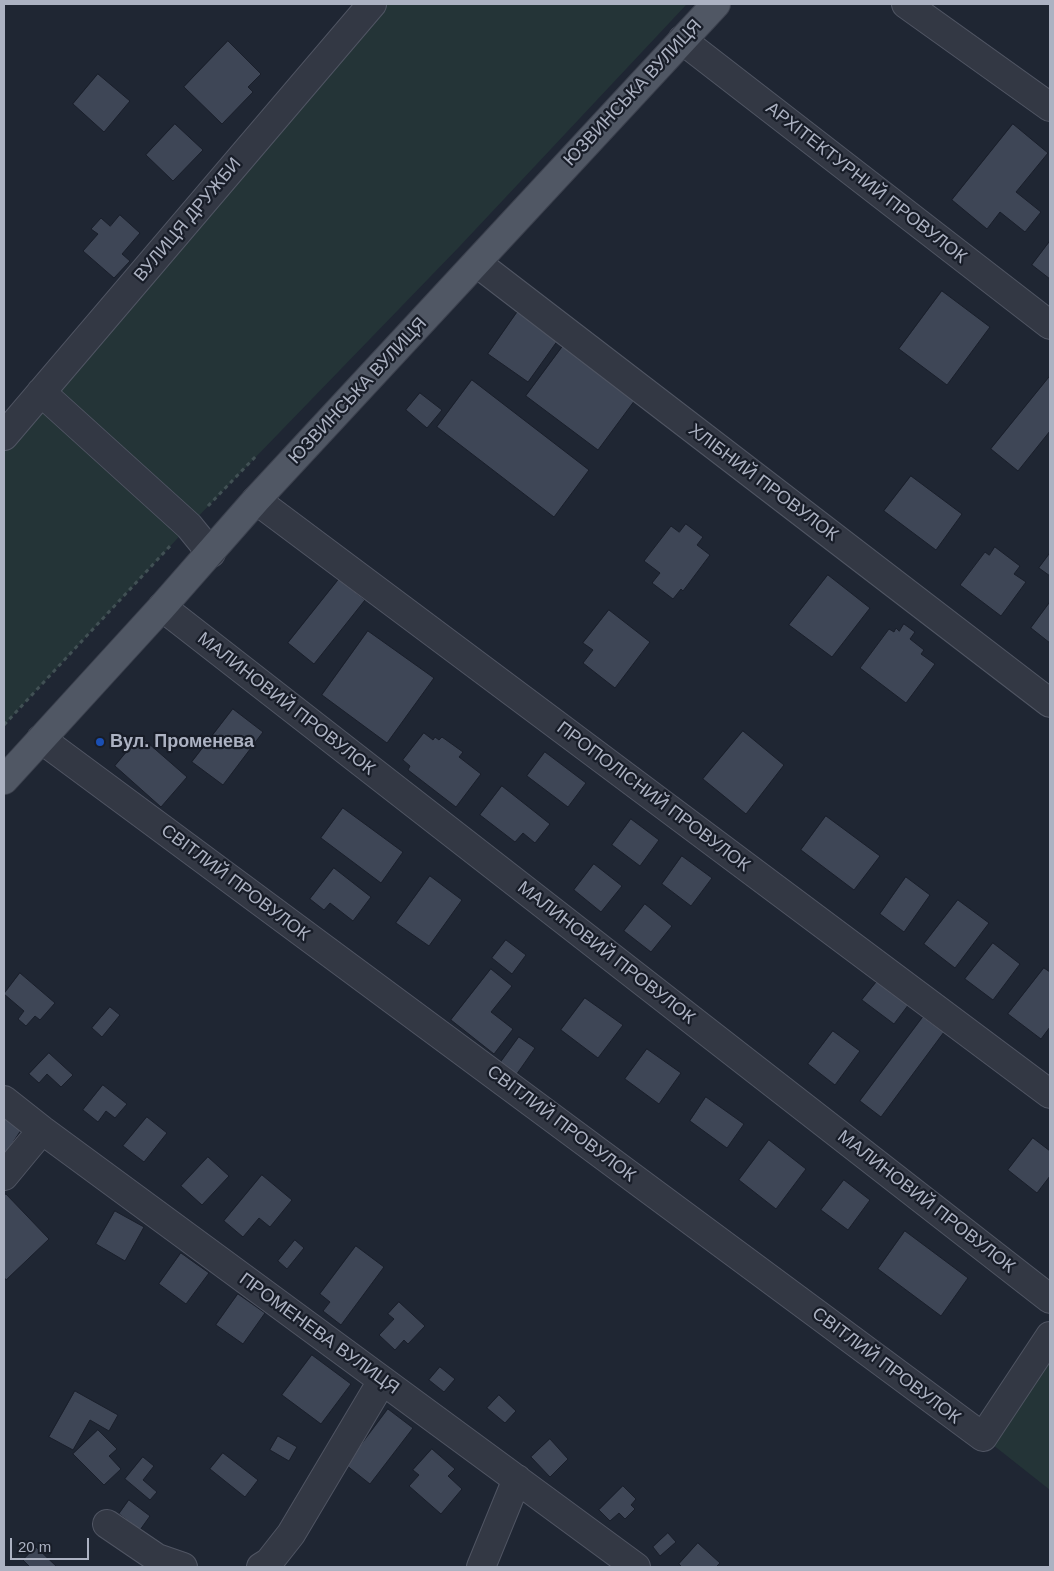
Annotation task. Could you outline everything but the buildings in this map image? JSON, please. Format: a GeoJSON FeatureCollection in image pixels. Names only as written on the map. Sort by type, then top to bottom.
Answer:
{"type":"FeatureCollection","features":[{"type":"Feature","properties":{"kind":"main road","name":"ЮЗВИНСЬКА ВУЛИЦЯ"},"geometry":{"type":"LineString","coordinates":[[4,780],[162,607],[256,500],[477,264],[716,4]]}},
{"type":"Feature","properties":{"kind":"street","name":"ВУЛИЦЯ ДРУЖБИ"},"geometry":{"type":"LineString","coordinates":[[4,436],[372,4]]}},
{"type":"Feature","properties":{"kind":"street"},"geometry":{"type":"LineString","coordinates":[[906,4],[1050,107]]}},
{"type":"Feature","properties":{"kind":"street","name":"АРХІТЕКТУРНИЙ ПРОВУЛОК"},"geometry":{"type":"LineString","coordinates":[[682,40],[1050,325]]}},
{"type":"Feature","properties":{"kind":"street","name":"ХЛІБНИЙ ПРОВУЛОК"},"geometry":{"type":"LineString","coordinates":[[477,264],[1050,703]]}},
{"type":"Feature","properties":{"kind":"street"},"geometry":{"type":"LineString","coordinates":[[41,392],[189,526],[210,553]]}},
{"type":"Feature","properties":{"kind":"street","name":"ПРОПОЛІСНИЙ ПРОВУЛОК"},"geometry":{"type":"LineString","coordinates":[[256,500],[1050,1094]]}},
{"type":"Feature","properties":{"kind":"street","name":"МАЛИНОВИЙ ПРОВУЛОК"},"geometry":{"type":"LineString","coordinates":[[162,607],[1050,1299]]}},
{"type":"Feature","properties":{"kind":"street","name":"СВІТЛИЙ ПРОВУЛОК"},"geometry":{"type":"LineString","coordinates":[[41,739],[983,1438],[1050,1336]]}},
{"type":"Feature","properties":{"kind":"street","name":"ПРОМЕНЕВА ВУЛИЦЯ"},"geometry":{"type":"LineString","coordinates":[[4,1100],[42,1130],[636,1567]]}},
{"type":"Feature","properties":{"kind":"street"},"geometry":{"type":"LineString","coordinates":[[4,1176],[42,1130]]}},
{"type":"Feature","properties":{"kind":"street"},"geometry":{"type":"LineString","coordinates":[[260,1567],[269,1562],[291,1534],[382,1381]]}},
{"type":"Feature","properties":{"kind":"street"},"geometry":{"type":"LineString","coordinates":[[481,1567],[517,1479]]}},
{"type":"Feature","properties":{"kind":"street"},"geometry":{"type":"LineString","coordinates":[[107,1524],[157,1558],[183,1567]]}},
{"type":"Feature","properties":{"kind":"shaded area"},"geometry":{"type":"Polygon","coordinates":[[[372,4],[687,4],[459,247],[189,526],[4,725],[4,436],[372,4]]]}},
{"type":"Feature","properties":{"kind":"shaded area"},"geometry":{"type":"Polygon","coordinates":[[[1050,1340],[1050,1490],[983,1437],[1050,1340]]]}},
{"type":"Feature","properties":{"kind":"place","name":"Вул. Променева"},"geometry":{"type":"Point","coordinates":[100,742]}}]}
